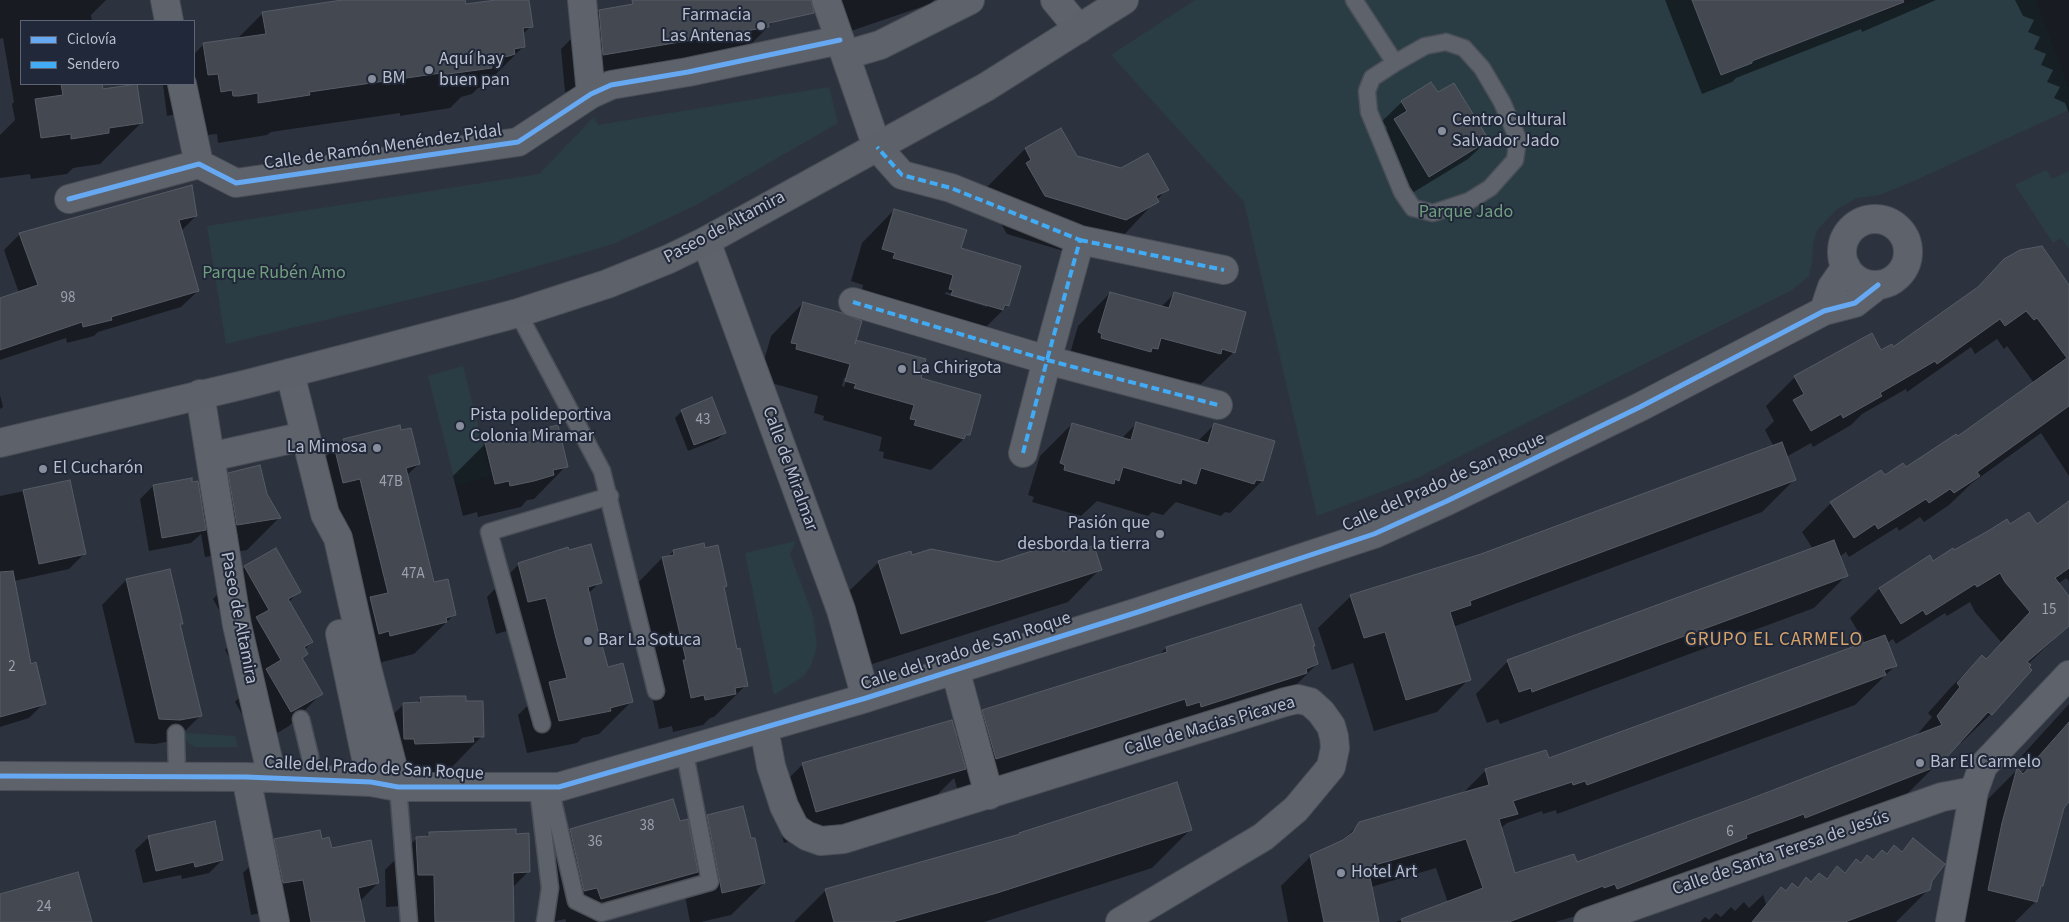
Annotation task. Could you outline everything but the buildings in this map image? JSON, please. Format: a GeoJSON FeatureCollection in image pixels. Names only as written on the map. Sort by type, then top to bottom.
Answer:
{"type":"FeatureCollection","features":[{"type":"Feature","properties":{"kind":"main road","name":"Paseo de Altamira"},"geometry":{"type":"LineString","coordinates":[[0,444],[290,373],[518,313],[607,284],[669,260],[986,87],[1080,30],[1124,0]]}},
{"type":"Feature","properties":{"kind":"street"},"geometry":{"type":"LineString","coordinates":[[165,0],[170,20]]}},
{"type":"Feature","properties":{"kind":"street"},"geometry":{"type":"LineString","coordinates":[[582,0],[591,94]]}},
{"type":"Feature","properties":{"kind":"street"},"geometry":{"type":"LineString","coordinates":[[826,0],[877,147],[902,175],[951,188],[1080,240],[1224,270]]}},
{"type":"Feature","properties":{"kind":"street","name":"Calle de Ramón Menéndez Pidal"},"geometry":{"type":"LineString","coordinates":[[199,164],[236,183],[518,142],[591,94],[611,85],[843,47],[880,45],[970,0]]}},
{"type":"Feature","properties":{"kind":"street"},"geometry":{"type":"LineString","coordinates":[[1056,0],[1080,30]]}},
{"type":"Feature","properties":{"kind":"street"},"geometry":{"type":"LineString","coordinates":[[69,199],[199,164],[182,85]]}},
{"type":"Feature","properties":{"kind":"street"},"geometry":{"type":"LineString","coordinates":[[1874,219],[1885,220],[1894,225],[1905,238],[1908,255],[1905,266],[1898,275],[1889,282],[1878,285],[1859,280],[1846,266],[1842,256],[1843,245],[1847,235],[1863,221],[1874,219]]}},
{"type":"Feature","properties":{"kind":"street"},"geometry":{"type":"LineString","coordinates":[[1023,453],[1080,240]]}},
{"type":"Feature","properties":{"kind":"street","name":"Calle de Miralmar"},"geometry":{"type":"LineString","coordinates":[[706,241],[841,610],[866,698]]}},
{"type":"Feature","properties":{"kind":"street"},"geometry":{"type":"LineString","coordinates":[[1824,311],[1832,287],[1846,266]]}},
{"type":"Feature","properties":{"kind":"street","name":"Calle del Prado de San Roque"},"geometry":{"type":"LineString","coordinates":[[0,776],[259,777],[371,782],[398,787],[544,788],[866,698],[1138,612],[1374,534],[1447,501],[1640,407],[1824,311],[1855,303],[1878,285]]}},
{"type":"Feature","properties":{"kind":"street"},"geometry":{"type":"LineString","coordinates":[[853,302],[1047,360],[1218,405]]}},
{"type":"Feature","properties":{"kind":"street"},"geometry":{"type":"LineString","coordinates":[[290,373],[325,514],[338,538],[367,668],[398,787]]}},
{"type":"Feature","properties":{"kind":"street","name":"Paseo de Altamira"},"geometry":{"type":"LineString","coordinates":[[200,394],[259,777],[275,922]]}},
{"type":"Feature","properties":{"kind":"street"},"geometry":{"type":"LineString","coordinates":[[210,457],[305,436]]}},
{"type":"Feature","properties":{"kind":"street"},"geometry":{"type":"LineString","coordinates":[[325,514],[322,548],[371,782]]}},
{"type":"Feature","properties":{"kind":"street"},"geometry":{"type":"LineString","coordinates":[[955,669],[989,795]]}},
{"type":"Feature","properties":{"kind":"street"},"geometry":{"type":"LineString","coordinates":[[1950,922],[1974,791],[1983,766],[2069,675]]}},
{"type":"Feature","properties":{"kind":"street","name":"Calle de Macias Picavea"},"geometry":{"type":"LineString","coordinates":[[764,728],[771,766],[784,806],[795,828],[807,836],[821,841],[844,839],[1285,702],[1298,699],[1310,702],[1321,712],[1331,726],[1334,737],[1335,748],[1331,767],[1296,809],[1263,837],[1120,922]]}},
{"type":"Feature","properties":{"kind":"street","name":"Calle de Santa Teresa de Jesús"},"geometry":{"type":"LineString","coordinates":[[1588,922],[1942,797],[1974,791]]}},
{"type":"Feature","properties":{"kind":"lane"},"geometry":{"type":"LineString","coordinates":[[1354,0],[1395,63]]}},
{"type":"Feature","properties":{"kind":"lane"},"geometry":{"type":"LineString","coordinates":[[1446,42],[1464,48],[1482,68],[1502,102],[1518,139],[1515,160],[1490,188],[1469,201],[1446,210],[1433,213],[1413,208],[1402,192],[1369,112],[1367,91],[1372,78],[1395,63],[1425,46],[1446,42]]}},
{"type":"Feature","properties":{"kind":"lane"},"geometry":{"type":"LineString","coordinates":[[518,313],[602,471],[610,496],[656,691]]}},
{"type":"Feature","properties":{"kind":"lane"},"geometry":{"type":"LineString","coordinates":[[542,724],[489,532],[610,496]]}},
{"type":"Feature","properties":{"kind":"lane"},"geometry":{"type":"LineString","coordinates":[[300,719],[310,756],[310,779]]}},
{"type":"Feature","properties":{"kind":"lane"},"geometry":{"type":"LineString","coordinates":[[176,733],[177,776]]}},
{"type":"Feature","properties":{"kind":"lane"},"geometry":{"type":"LineString","coordinates":[[544,788],[576,901],[601,913],[710,882],[684,749]]}},
{"type":"Feature","properties":{"kind":"lane"},"geometry":{"type":"LineString","coordinates":[[398,787],[409,922]]}},
{"type":"Feature","properties":{"kind":"lane"},"geometry":{"type":"LineString","coordinates":[[544,788],[550,888],[545,922]]}},
{"type":"Feature","properties":{"kind":"green space","name":"Parque Jado"},"geometry":{"type":"Polygon","coordinates":[[[1195,0],[1692,0],[1722,75],[1752,63],[1752,61],[1880,11],[1881,13],[1914,0],[2036,0],[2069,88],[2069,110],[1907,184],[1879,195],[1857,198],[1837,209],[1818,229],[1813,243],[1809,276],[1792,290],[1415,479],[1317,516],[1244,202],[1111,55],[1195,0]]]}},
{"type":"Feature","properties":{"kind":"green space","name":"Parque Rubén Amo"},"geometry":{"type":"Polygon","coordinates":[[[829,87],[838,123],[696,205],[613,244],[490,280],[226,344],[207,226],[539,174],[594,117],[598,125],[829,87]]]}},
{"type":"Feature","properties":{"kind":"green space"},"geometry":{"type":"Polygon","coordinates":[[[2046,170],[2052,179],[2069,171],[2069,249],[2061,238],[2053,243],[2015,185],[2046,170]]]}},
{"type":"Feature","properties":{"kind":"green space","name":"Pista polideportiva Colonia Miramar"},"geometry":{"type":"Polygon","coordinates":[[[463,366],[491,476],[456,485],[428,376],[463,366]]]}},
{"type":"Feature","properties":{"kind":"green space"},"geometry":{"type":"Polygon","coordinates":[[[796,541],[790,554],[813,616],[817,647],[811,665],[804,676],[774,695],[745,553],[796,541]]]}},
{"type":"Feature","properties":{"kind":"green space"},"geometry":{"type":"Polygon","coordinates":[[[183,733],[235,736],[238,747],[195,747],[188,743],[183,733]]]}},
{"type":"Feature","properties":{"kind":"marked path"},"geometry":{"type":"LineString","coordinates":[[853,302],[1047,360],[1080,240],[951,188],[902,175],[877,147]]}},
{"type":"Feature","properties":{"kind":"marked path"},"geometry":{"type":"LineString","coordinates":[[1080,240],[1224,270]]}},
{"type":"Feature","properties":{"kind":"marked path"},"geometry":{"type":"LineString","coordinates":[[1023,453],[1047,360],[1218,405]]}},
{"type":"Feature","properties":{"kind":"cycle path"},"geometry":{"type":"LineString","coordinates":[[69,199],[199,164],[236,183],[518,142],[591,94],[611,85],[688,72],[840,40]]}},
{"type":"Feature","properties":{"kind":"cycle path"},"geometry":{"type":"LineString","coordinates":[[0,776],[246,777],[371,782],[398,787],[559,787],[866,698],[1138,612],[1374,534],[1447,501],[1640,407],[1824,311],[1855,303],[1878,285]]}},
{"type":"Feature","properties":{"kind":"place","name":"Farmacia Las Antenas"},"geometry":{"type":"Point","coordinates":[761,26]}},
{"type":"Feature","properties":{"kind":"place","name":"Aquí hay buen pan"},"geometry":{"type":"Point","coordinates":[429,70]}},
{"type":"Feature","properties":{"kind":"place","name":"BM"},"geometry":{"type":"Point","coordinates":[372,79]}},
{"type":"Feature","properties":{"kind":"place","name":"Centro Cultural Salvador Jado"},"geometry":{"type":"Point","coordinates":[1442,131]}},
{"type":"Feature","properties":{"kind":"place","name":"La Chirigota"},"geometry":{"type":"Point","coordinates":[902,369]}},
{"type":"Feature","properties":{"kind":"place","name":"Pista polideportiva Colonia Miramar"},"geometry":{"type":"Point","coordinates":[460,426]}},
{"type":"Feature","properties":{"kind":"place","name":"La Mimosa"},"geometry":{"type":"Point","coordinates":[377,448]}},
{"type":"Feature","properties":{"kind":"place","name":"El Cucharón"},"geometry":{"type":"Point","coordinates":[43,469]}},
{"type":"Feature","properties":{"kind":"place","name":"Pasión que desborda la tierra"},"geometry":{"type":"Point","coordinates":[1160,534]}},
{"type":"Feature","properties":{"kind":"place","name":"Bar La Sotuca"},"geometry":{"type":"Point","coordinates":[588,641]}},
{"type":"Feature","properties":{"kind":"place","name":"Bar El Carmelo"},"geometry":{"type":"Point","coordinates":[1920,763]}},
{"type":"Feature","properties":{"kind":"place","name":"Hotel Art"},"geometry":{"type":"Point","coordinates":[1341,873]}},
{"type":"Feature","properties":{"kind":"district","name":"GRUPO EL CARMELO"},"geometry":{"type":"Point","coordinates":[1774,641]}}]}
